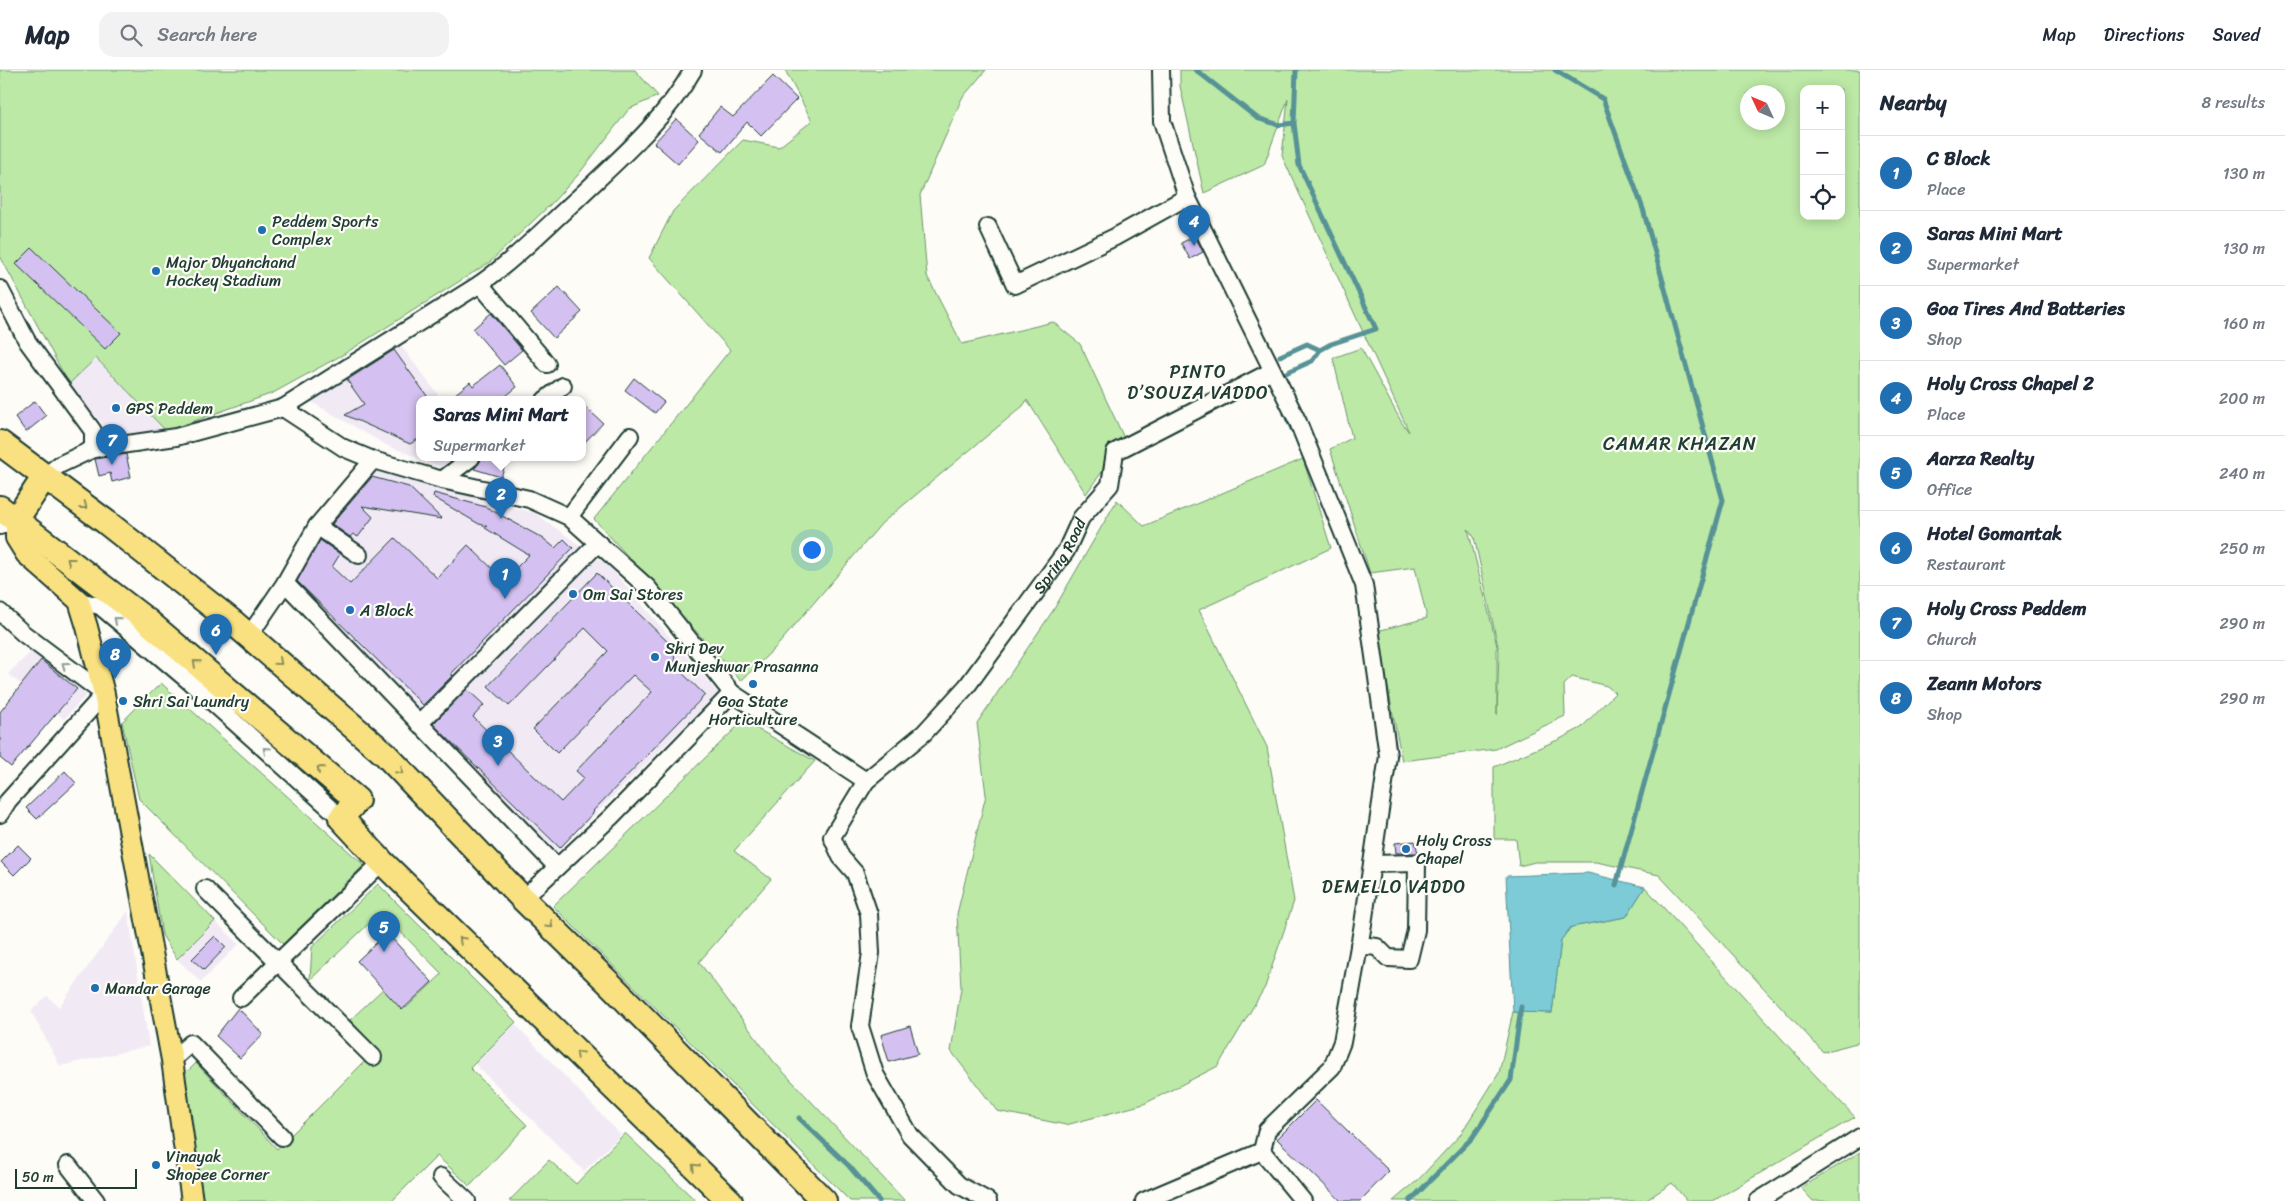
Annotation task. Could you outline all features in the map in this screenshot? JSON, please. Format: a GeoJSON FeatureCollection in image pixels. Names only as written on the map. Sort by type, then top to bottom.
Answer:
{"type":"FeatureCollection","features":[{"type":"Feature","properties":{"kind":"highway"},"geometry":{"type":"LineString","coordinates":[[0,443],[250,636],[386,756],[523,899],[613,986],[824,1201]]}},
{"type":"Feature","properties":{"kind":"highway"},"geometry":{"type":"LineString","coordinates":[[0,464],[45,476]]}},
{"type":"Feature","properties":{"kind":"highway"},"geometry":{"type":"LineString","coordinates":[[45,476],[5,518],[146,620],[357,800],[341,818],[382,862],[730,1201]]}},
{"type":"Feature","properties":{"kind":"main road"},"geometry":{"type":"LineString","coordinates":[[5,518],[26,554],[79,601],[104,694],[172,1060],[192,1201]]}},
{"type":"Feature","properties":{"kind":"street"},"geometry":{"type":"LineString","coordinates":[[45,476],[59,465],[94,448],[176,438],[283,408],[480,284],[506,265],[645,135],[685,84],[693,70]]}},
{"type":"Feature","properties":{"kind":"street"},"geometry":{"type":"LineString","coordinates":[[1161,70],[1162,121],[1187,197],[1298,422],[1364,585],[1388,756],[1360,945],[1342,1042],[1332,1067],[1267,1130],[1262,1151]]}},
{"type":"Feature","properties":{"kind":"street"},"geometry":{"type":"LineString","coordinates":[[988,227],[1016,285],[1116,237],[1187,197]]}},
{"type":"Feature","properties":{"kind":"street"},"geometry":{"type":"LineString","coordinates":[[480,284],[547,364]]}},
{"type":"Feature","properties":{"kind":"street"},"geometry":{"type":"LineString","coordinates":[[0,289],[27,341],[93,431],[94,448]]}},
{"type":"Feature","properties":{"kind":"street","name":"Spring Road"},"geometry":{"type":"LineString","coordinates":[[866,781],[924,733],[967,686],[1066,551],[1081,518],[1110,485],[1115,452],[1271,368]]}},
{"type":"Feature","properties":{"kind":"street"},"geometry":{"type":"LineString","coordinates":[[550,396],[563,386]]}},
{"type":"Feature","properties":{"kind":"street"},"geometry":{"type":"LineString","coordinates":[[283,408],[344,448],[373,460],[442,480],[529,499],[569,516],[648,588],[732,693],[866,781],[832,837],[841,857],[855,873],[869,914],[871,953],[860,1026],[875,1074],[910,1135],[960,1185],[977,1198]]}},
{"type":"Feature","properties":{"kind":"street"},"geometry":{"type":"LineString","coordinates":[[569,516],[630,436]]}},
{"type":"Feature","properties":{"kind":"street"},"geometry":{"type":"LineString","coordinates":[[250,636],[285,583],[317,526],[373,460]]}},
{"type":"Feature","properties":{"kind":"street"},"geometry":{"type":"LineString","coordinates":[[442,480],[467,461]]}},
{"type":"Feature","properties":{"kind":"street"},"geometry":{"type":"LineString","coordinates":[[317,526],[359,555]]}},
{"type":"Feature","properties":{"kind":"street"},"geometry":{"type":"LineString","coordinates":[[419,724],[598,543]]}},
{"type":"Feature","properties":{"kind":"street"},"geometry":{"type":"LineString","coordinates":[[285,583],[557,867]]}},
{"type":"Feature","properties":{"kind":"street"},"geometry":{"type":"LineString","coordinates":[[79,601],[100,606],[190,682],[341,818]]}},
{"type":"Feature","properties":{"kind":"street"},"geometry":{"type":"LineString","coordinates":[[0,612],[24,634],[104,694],[3,803]]}},
{"type":"Feature","properties":{"kind":"street"},"geometry":{"type":"LineString","coordinates":[[523,899],[611,817],[732,693]]}},
{"type":"Feature","properties":{"kind":"street"},"geometry":{"type":"LineString","coordinates":[[241,998],[382,862]]}},
{"type":"Feature","properties":{"kind":"street"},"geometry":{"type":"LineString","coordinates":[[1360,945],[1377,947],[1388,958],[1409,959],[1416,930],[1417,863],[1372,864]]}},
{"type":"Feature","properties":{"kind":"street"},"geometry":{"type":"LineString","coordinates":[[205,889],[372,1057]]}},
{"type":"Feature","properties":{"kind":"street"},"geometry":{"type":"LineString","coordinates":[[172,1060],[191,1043],[282,1137]]}},
{"type":"Feature","properties":{"kind":"street"},"geometry":{"type":"LineString","coordinates":[[1758,1201],[1860,1137]]}},
{"type":"Feature","properties":{"kind":"street"},"geometry":{"type":"LineString","coordinates":[[1144,1201],[1262,1151]]}},
{"type":"Feature","properties":{"kind":"street"},"geometry":{"type":"LineString","coordinates":[[1262,1151],[1303,1201]]}},
{"type":"Feature","properties":{"kind":"street"},"geometry":{"type":"LineString","coordinates":[[68,1165],[96,1201]]}},
{"type":"Feature","properties":{"kind":"street"},"geometry":{"type":"LineString","coordinates":[[441,1177],[467,1201]]}},
{"type":"Feature","properties":{"kind":"shaded area"},"geometry":{"type":"Polygon","coordinates":[[[399,343],[439,396],[416,396],[416,457],[386,445],[308,400],[399,343]]]}},
{"type":"Feature","properties":{"kind":"shaded area","name":"GPS Peddem"},"geometry":{"type":"Polygon","coordinates":[[[96,358],[166,431],[114,438],[69,384],[96,358]]]}},
{"type":"Feature","properties":{"kind":"shaded area"},"geometry":{"type":"Polygon","coordinates":[[[426,461],[463,461],[451,471],[426,461]]]}},
{"type":"Feature","properties":{"kind":"shaded area"},"geometry":{"type":"Polygon","coordinates":[[[369,469],[535,513],[610,567],[718,693],[557,852],[290,580],[369,469]]]}},
{"type":"Feature","properties":{"kind":"shaded area"},"geometry":{"type":"Polygon","coordinates":[[[35,648],[90,691],[64,719],[8,674],[35,648]]]}},
{"type":"Feature","properties":{"kind":"shaded area"},"geometry":{"type":"Polygon","coordinates":[[[128,911],[149,1046],[60,1066],[31,1011],[47,996],[59,1007],[128,911]]]}},
{"type":"Feature","properties":{"kind":"shaded area"},"geometry":{"type":"Polygon","coordinates":[[[215,921],[239,944],[201,982],[177,959],[215,921]]]}},
{"type":"Feature","properties":{"kind":"shaded area"},"geometry":{"type":"Polygon","coordinates":[[[515,1024],[621,1135],[584,1171],[473,1062],[515,1024]]]}},
{"type":"Feature","properties":{"kind":"green space","name":"Peddem Sports Complex"},"geometry":{"type":"Polygon","coordinates":[[[0,70],[635,70],[658,96],[629,109],[578,175],[552,203],[490,262],[344,354],[273,393],[166,431],[96,358],[69,384],[0,256],[0,70]]]}},
{"type":"Feature","properties":{"kind":"green space"},"geometry":{"type":"Polygon","coordinates":[[[785,70],[986,70],[962,98],[920,195],[927,276],[962,344],[1053,322],[1080,344],[1125,440],[1086,494],[1027,400],[1023,406],[882,523],[777,646],[741,681],[594,519],[730,350],[649,258],[673,211],[743,140],[779,147],[812,121],[785,70]]]}},
{"type":"Feature","properties":{"kind":"green space"},"geometry":{"type":"Polygon","coordinates":[[[1180,70],[1860,70],[1860,1042],[1823,1052],[1659,875],[1596,862],[1535,862],[1519,866],[1516,839],[1494,839],[1494,767],[1581,728],[1615,693],[1607,686],[1572,677],[1564,685],[1565,716],[1496,749],[1402,761],[1377,631],[1427,618],[1415,567],[1370,573],[1330,449],[1352,438],[1333,358],[1361,348],[1402,423],[1409,432],[1282,156],[1288,99],[1264,165],[1204,193],[1180,86],[1180,70]],[[1468,529],[1497,646],[1497,715],[1499,651],[1474,537],[1468,529]]]}},
{"type":"Feature","properties":{"kind":"green space"},"geometry":{"type":"Polygon","coordinates":[[[1303,459],[1331,548],[1199,610],[1267,747],[1294,901],[1265,987],[1218,1066],[1144,1104],[1066,1125],[997,1111],[951,1051],[961,988],[957,914],[986,795],[977,723],[1054,609],[1117,500],[1144,526],[1303,459]]]}},
{"type":"Feature","properties":{"kind":"green space"},"geometry":{"type":"Polygon","coordinates":[[[161,683],[364,865],[283,944],[139,799],[122,722],[161,683]]]}},
{"type":"Feature","properties":{"kind":"green space"},"geometry":{"type":"Polygon","coordinates":[[[743,721],[815,761],[734,851],[771,879],[699,962],[774,1062],[905,1201],[850,1201],[553,906],[743,721]]]}},
{"type":"Feature","properties":{"kind":"green space"},"geometry":{"type":"Polygon","coordinates":[[[149,854],[215,921],[177,959],[162,935],[149,854]]]}},
{"type":"Feature","properties":{"kind":"green space"},"geometry":{"type":"Polygon","coordinates":[[[378,884],[516,1022],[470,1068],[527,1125],[470,1186],[437,1156],[392,1201],[202,1201],[185,1074],[196,1063],[277,1149],[377,1049],[350,1020],[384,988],[406,1008],[442,974],[381,912],[310,980],[312,947],[378,884]]]}},
{"type":"Feature","properties":{"kind":"green space"},"geometry":{"type":"Polygon","coordinates":[[[1645,887],[1799,1058],[1855,1117],[1713,1201],[1687,1201],[1672,1183],[1645,1201],[1393,1201],[1418,1180],[1460,1135],[1499,1073],[1513,1012],[1552,1013],[1561,940],[1571,927],[1626,917],[1645,887]]]}},
{"type":"Feature","properties":{"kind":"green space"},"geometry":{"type":"Polygon","coordinates":[[[625,1133],[696,1201],[509,1201],[549,1160],[576,1184],[625,1133]]]}},
{"type":"Feature","properties":{"kind":"green space"},"geometry":{"type":"Polygon","coordinates":[[[1860,1152],[1860,1201],[1813,1201],[1801,1188],[1860,1152]]]}},
{"type":"Feature","properties":{"kind":"water"},"geometry":{"type":"Polygon","coordinates":[[[1588,873],[1645,887],[1626,917],[1571,927],[1561,940],[1552,1013],[1513,1012],[1506,876],[1588,873]]]}},
{"type":"Feature","properties":{"kind":"building"},"geometry":{"type":"Polygon","coordinates":[[[773,76],[797,99],[761,136],[747,122],[722,152],[699,133],[720,107],[733,117],[773,76]]]}},
{"type":"Feature","properties":{"kind":"building"},"geometry":{"type":"Polygon","coordinates":[[[676,119],[699,140],[678,164],[654,143],[676,119]]]}},
{"type":"Feature","properties":{"kind":"building"},"geometry":{"type":"Polygon","coordinates":[[[1195,236],[1203,252],[1190,259],[1181,243],[1195,236]]]}},
{"type":"Feature","properties":{"kind":"building"},"geometry":{"type":"Polygon","coordinates":[[[32,248],[121,333],[105,349],[16,264],[32,248]]]}},
{"type":"Feature","properties":{"kind":"building"},"geometry":{"type":"Polygon","coordinates":[[[559,287],[582,312],[554,338],[531,313],[559,287]]]}},
{"type":"Feature","properties":{"kind":"building"},"geometry":{"type":"Polygon","coordinates":[[[491,313],[522,350],[504,365],[473,329],[491,313]]]}},
{"type":"Feature","properties":{"kind":"building"},"geometry":{"type":"Polygon","coordinates":[[[394,350],[427,396],[416,396],[416,440],[410,444],[345,415],[364,404],[347,380],[394,350]]]}},
{"type":"Feature","properties":{"kind":"building"},"geometry":{"type":"Polygon","coordinates":[[[500,365],[517,387],[506,396],[453,396],[470,382],[473,386],[500,365]]]}},
{"type":"Feature","properties":{"kind":"building"},"geometry":{"type":"Polygon","coordinates":[[[634,378],[664,402],[655,413],[625,390],[634,378]]]}},
{"type":"Feature","properties":{"kind":"building"},"geometry":{"type":"Polygon","coordinates":[[[35,401],[46,416],[26,432],[15,417],[35,401]]]}},
{"type":"Feature","properties":{"kind":"building"},"geometry":{"type":"Polygon","coordinates":[[[586,408],[603,423],[586,441],[586,408]]]}},
{"type":"Feature","properties":{"kind":"building"},"geometry":{"type":"Polygon","coordinates":[[[126,454],[131,477],[112,482],[110,473],[99,476],[95,459],[126,454]]]}},
{"type":"Feature","properties":{"kind":"building"},"geometry":{"type":"Polygon","coordinates":[[[480,462],[506,462],[501,477],[474,469],[480,462]]]}},
{"type":"Feature","properties":{"kind":"building"},"geometry":{"type":"Polygon","coordinates":[[[372,477],[409,487],[442,519],[362,506],[373,517],[358,537],[353,534],[350,537],[332,524],[372,477]]]}},
{"type":"Feature","properties":{"kind":"building"},"geometry":{"type":"Polygon","coordinates":[[[434,493],[486,507],[544,539],[555,548],[564,539],[573,548],[423,705],[297,581],[320,540],[340,554],[332,567],[350,584],[395,538],[437,578],[468,545],[504,580],[529,555],[485,528],[487,526],[479,524],[433,497],[434,493]]]}},
{"type":"Feature","properties":{"kind":"building"},"geometry":{"type":"Polygon","coordinates":[[[597,573],[673,647],[676,667],[705,695],[560,848],[433,724],[467,689],[484,705],[473,717],[561,802],[584,778],[576,771],[652,692],[633,675],[557,753],[533,729],[608,651],[585,628],[509,706],[488,686],[597,573]]]}},
{"type":"Feature","properties":{"kind":"building"},"geometry":{"type":"Polygon","coordinates":[[[41,660],[77,689],[11,767],[0,758],[0,712],[41,660]]]}},
{"type":"Feature","properties":{"kind":"building"},"geometry":{"type":"Polygon","coordinates":[[[65,771],[76,783],[37,819],[26,808],[65,771]]]}},
{"type":"Feature","properties":{"kind":"building","name":"Holy Cross Chapel"},"geometry":{"type":"Polygon","coordinates":[[[1415,841],[1418,853],[1396,853],[1395,843],[1415,841]]]}},
{"type":"Feature","properties":{"kind":"building"},"geometry":{"type":"Polygon","coordinates":[[[18,845],[31,858],[14,875],[1,862],[18,845]]]}},
{"type":"Feature","properties":{"kind":"building"},"geometry":{"type":"Polygon","coordinates":[[[387,933],[432,982],[402,1010],[357,961],[387,933]]]}},
{"type":"Feature","properties":{"kind":"building"},"geometry":{"type":"Polygon","coordinates":[[[215,936],[226,947],[204,970],[192,959],[215,936]]]}},
{"type":"Feature","properties":{"kind":"building"},"geometry":{"type":"Polygon","coordinates":[[[238,1008],[263,1034],[240,1058],[216,1036],[238,1008]]]}},
{"type":"Feature","properties":{"kind":"building"},"geometry":{"type":"Polygon","coordinates":[[[910,1026],[918,1054],[889,1062],[881,1035],[910,1026]]]}},
{"type":"Feature","properties":{"kind":"building"},"geometry":{"type":"Polygon","coordinates":[[[1316,1100],[1389,1171],[1360,1201],[1341,1201],[1277,1139],[1316,1100]]]}},
{"type":"Feature","properties":{"kind":"waterway"},"geometry":{"type":"LineString","coordinates":[[1196,70],[1257,118],[1279,125],[1294,123]]}},
{"type":"Feature","properties":{"kind":"waterway"},"geometry":{"type":"LineString","coordinates":[[1277,377],[1312,361],[1320,350],[1331,344],[1376,329],[1299,165],[1294,123],[1296,70]]}},
{"type":"Feature","properties":{"kind":"waterway"},"geometry":{"type":"LineString","coordinates":[[1555,70],[1603,99],[1643,209],[1723,500],[1616,885]]}},
{"type":"Feature","properties":{"kind":"waterway"},"geometry":{"type":"LineString","coordinates":[[1280,356],[1307,344],[1320,350]]}},
{"type":"Feature","properties":{"kind":"waterway"},"geometry":{"type":"LineString","coordinates":[[1285,414],[1294,433]]}},
{"type":"Feature","properties":{"kind":"waterway"},"geometry":{"type":"LineString","coordinates":[[1410,1201],[1472,1138],[1511,1080],[1521,1007]]}},
{"type":"Feature","properties":{"kind":"waterway"},"geometry":{"type":"LineString","coordinates":[[799,1118],[849,1166],[879,1201]]}},
{"type":"Feature","properties":{"kind":"place","name":"Peddem Sports Complex"},"geometry":{"type":"Point","coordinates":[262,230]}},
{"type":"Feature","properties":{"kind":"place","name":"Holy Cross Chapel 2"},"geometry":{"type":"Point","coordinates":[1194,246]}},
{"type":"Feature","properties":{"kind":"place","name":"Major Dhyanchand Hockey Stadium"},"geometry":{"type":"Point","coordinates":[156,271]}},
{"type":"Feature","properties":{"kind":"place","name":"GPS Peddem"},"geometry":{"type":"Point","coordinates":[116,408]}},
{"type":"Feature","properties":{"kind":"place","name":"Holy Cross Peddem"},"geometry":{"type":"Point","coordinates":[112,465]}},
{"type":"Feature","properties":{"kind":"place","name":"Saras Mini Mart"},"geometry":{"type":"Point","coordinates":[501,519]}},
{"type":"Feature","properties":{"kind":"place","name":"Om Sai Stores"},"geometry":{"type":"Point","coordinates":[573,594]}},
{"type":"Feature","properties":{"kind":"place","name":"C Block"},"geometry":{"type":"Point","coordinates":[505,599]}},
{"type":"Feature","properties":{"kind":"place","name":"A Block"},"geometry":{"type":"Point","coordinates":[350,610]}},
{"type":"Feature","properties":{"kind":"place","name":"Hotel Gomantak"},"geometry":{"type":"Point","coordinates":[216,655]}},
{"type":"Feature","properties":{"kind":"place","name":"Shri Dev Munjeshwar Prasanna"},"geometry":{"type":"Point","coordinates":[655,657]}},
{"type":"Feature","properties":{"kind":"place","name":"Zeann Motors"},"geometry":{"type":"Point","coordinates":[115,679]}},
{"type":"Feature","properties":{"kind":"place","name":"Goa State Horticulture"},"geometry":{"type":"Point","coordinates":[753,684]}},
{"type":"Feature","properties":{"kind":"place","name":"Shri Sai Laundry"},"geometry":{"type":"Point","coordinates":[123,701]}},
{"type":"Feature","properties":{"kind":"place","name":"Goa Tires And Batteries"},"geometry":{"type":"Point","coordinates":[498,766]}},
{"type":"Feature","properties":{"kind":"place","name":"Holy Cross Chapel"},"geometry":{"type":"Point","coordinates":[1406,849]}},
{"type":"Feature","properties":{"kind":"place","name":"Aarza Realty"},"geometry":{"type":"Point","coordinates":[384,952]}},
{"type":"Feature","properties":{"kind":"place","name":"Mandar Garage"},"geometry":{"type":"Point","coordinates":[95,988]}},
{"type":"Feature","properties":{"kind":"place","name":"Vinayak Shopee Corner"},"geometry":{"type":"Point","coordinates":[156,1165]}},
{"type":"Feature","properties":{"kind":"district","name":"PINTO D’SOUZA VADDO"},"geometry":{"type":"Point","coordinates":[1198,382]}},
{"type":"Feature","properties":{"kind":"district","name":"CAMAR KHAZAN"},"geometry":{"type":"Point","coordinates":[1680,443]}},
{"type":"Feature","properties":{"kind":"district","name":"DEMELLO VADDO"},"geometry":{"type":"Point","coordinates":[1394,887]}}]}
